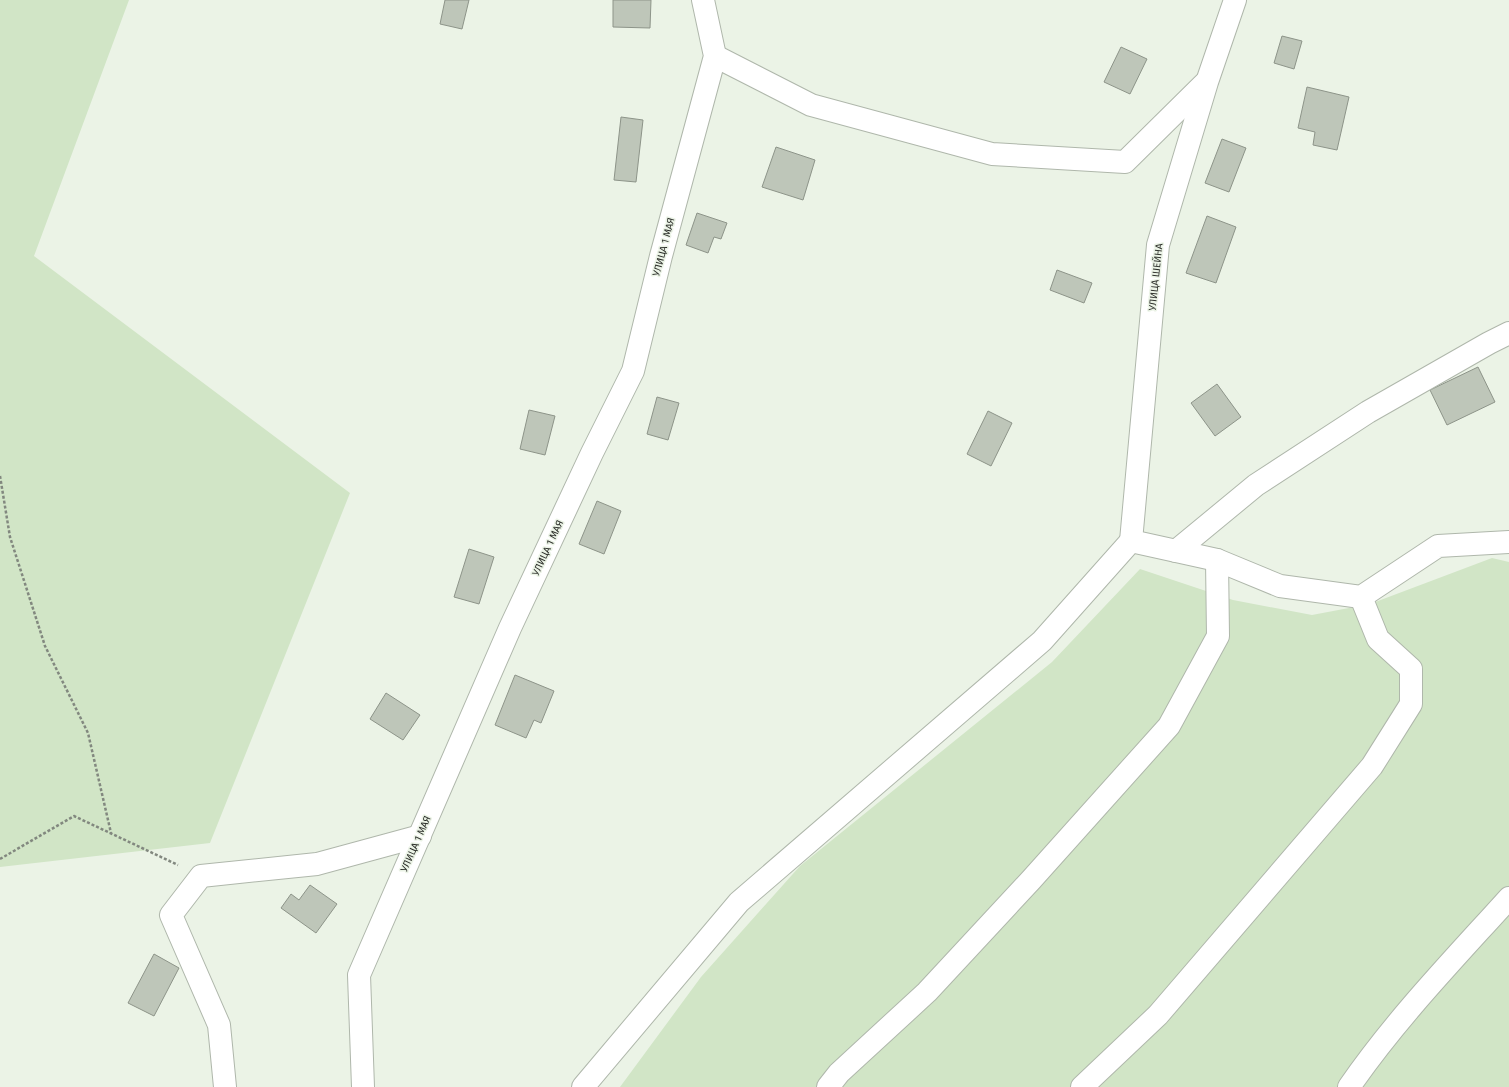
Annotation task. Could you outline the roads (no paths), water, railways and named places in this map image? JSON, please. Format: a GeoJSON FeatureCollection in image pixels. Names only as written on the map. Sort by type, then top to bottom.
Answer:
{"type":"FeatureCollection","features":[{"type":"Feature","properties":{"kind":"street","name":"УЛИЦА 1 МАЯ"},"geometry":{"type":"LineString","coordinates":[[363,1087],[359,975],[510,628],[592,453],[633,371],[661,256],[715,56],[703,0]]}},
{"type":"Feature","properties":{"kind":"street","name":"УЛИЦА ШЕЙНА"},"geometry":{"type":"LineString","coordinates":[[1131,541],[1158,245],[1207,82],[1235,0]]}},
{"type":"Feature","properties":{"kind":"street"},"geometry":{"type":"LineString","coordinates":[[715,56],[811,105],[992,154],[1125,162],[1207,82]]}},
{"type":"Feature","properties":{"kind":"street"},"geometry":{"type":"LineString","coordinates":[[1176,551],[1256,485],[1368,412],[1509,333]]}},
{"type":"Feature","properties":{"kind":"street"},"geometry":{"type":"LineString","coordinates":[[583,1087],[739,902],[1042,641],[1131,541],[1217,560],[1280,586],[1361,597],[1438,546],[1509,542]]}},
{"type":"Feature","properties":{"kind":"street"},"geometry":{"type":"LineString","coordinates":[[828,1087],[839,1073],[927,992],[1036,874],[1169,726],[1218,636],[1217,560]]}},
{"type":"Feature","properties":{"kind":"street"},"geometry":{"type":"LineString","coordinates":[[1082,1087],[1158,1015],[1260,898],[1372,766],[1411,704],[1411,669],[1378,639],[1361,597]]}},
{"type":"Feature","properties":{"kind":"street"},"geometry":{"type":"LineString","coordinates":[[225,1087],[219,1025],[171,915],[201,876],[317,864],[420,836]]}},
{"type":"Feature","properties":{"kind":"street"},"geometry":{"type":"LineString","coordinates":[[1349,1087],[1374,1051],[1509,898]]}}]}
